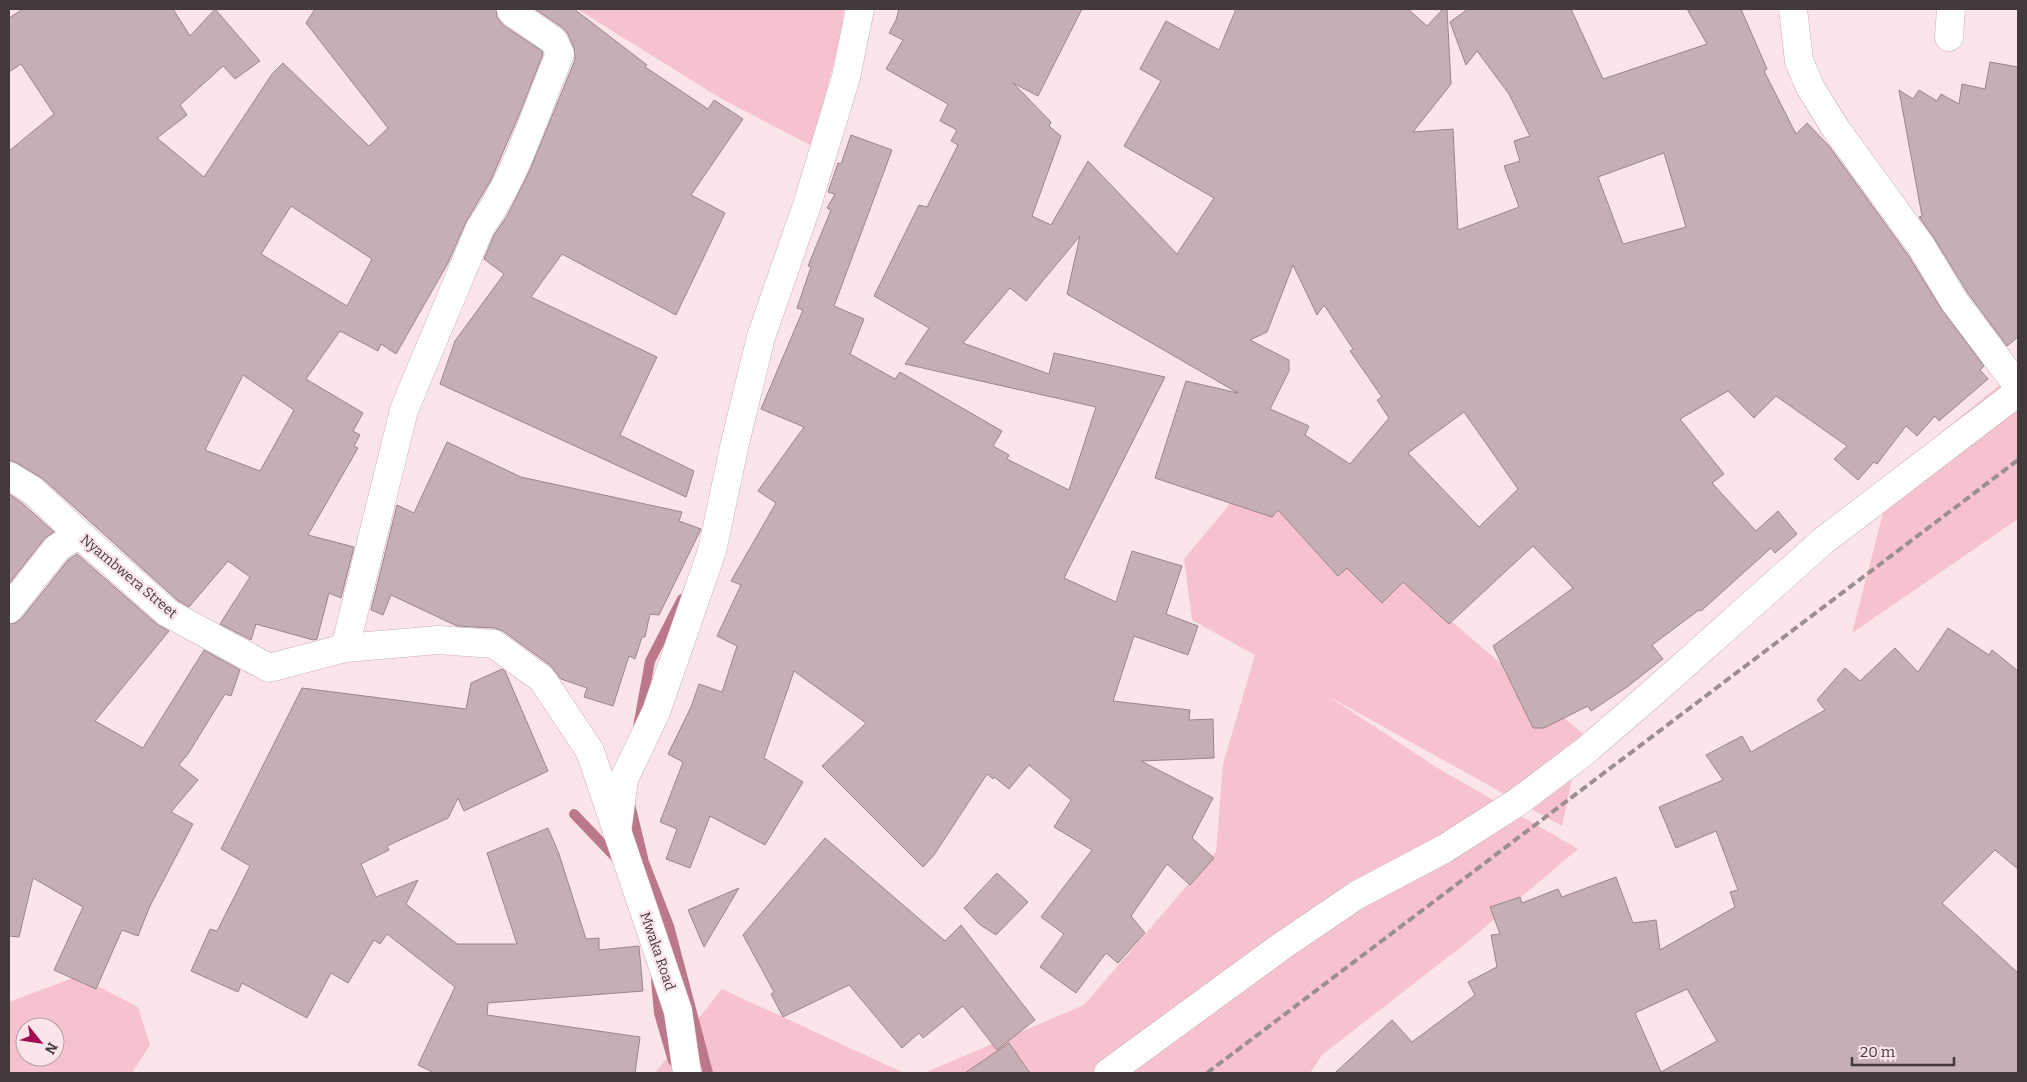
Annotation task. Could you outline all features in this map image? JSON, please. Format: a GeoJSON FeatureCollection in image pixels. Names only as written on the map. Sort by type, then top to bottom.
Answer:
{"type":"FeatureCollection","features":[{"type":"Feature","properties":{"kind":"street"},"geometry":{"type":"LineString","coordinates":[[345,648],[404,410],[480,228],[497,204],[560,54],[554,41],[512,12],[511,9]]}},
{"type":"Feature","properties":{"kind":"street"},"geometry":{"type":"LineString","coordinates":[[617,832],[624,779],[656,712],[712,551],[735,443],[762,337],[808,205],[846,77],[860,9]]}},
{"type":"Feature","properties":{"kind":"street"},"geometry":{"type":"LineString","coordinates":[[1793,9],[1799,61],[1810,87],[1836,129],[1921,246],[1954,301],[2018,386]]}},
{"type":"Feature","properties":{"kind":"street"},"geometry":{"type":"LineString","coordinates":[[1949,37],[1951,9]]}},
{"type":"Feature","properties":{"kind":"street"},"geometry":{"type":"LineString","coordinates":[[1108,1073],[1279,948],[1357,895],[1444,850],[1519,801],[1584,752],[1823,541],[2018,392]]}},
{"type":"Feature","properties":{"kind":"street","name":"Nyambwera Street"},"geometry":{"type":"LineString","coordinates":[[9,476],[32,490],[78,534],[168,612],[269,668],[345,648],[438,640],[494,644],[542,679],[590,751],[617,832]]}},
{"type":"Feature","properties":{"kind":"street"},"geometry":{"type":"LineString","coordinates":[[9,609],[57,548],[78,534]]}},
{"type":"Feature","properties":{"kind":"street","name":"Mwaka Road"},"geometry":{"type":"LineString","coordinates":[[617,832],[678,1011],[687,1073]]}},
{"type":"Feature","properties":{"kind":"shaded area"},"geometry":{"type":"Polygon","coordinates":[[[577,9],[844,9],[841,35],[812,146],[722,99],[577,9]]]}},
{"type":"Feature","properties":{"kind":"shaded area"},"geometry":{"type":"Polygon","coordinates":[[[2018,370],[2018,519],[1852,633],[1894,471],[2018,370]]]}},
{"type":"Feature","properties":{"kind":"shaded area"},"geometry":{"type":"Polygon","coordinates":[[[1238,494],[1357,540],[1582,733],[1562,826],[1328,696],[1436,767],[1578,849],[1470,940],[1322,1055],[1310,1073],[924,1073],[1084,1005],[1216,852],[1223,764],[1255,655],[1192,620],[1184,559],[1238,494]]]}},
{"type":"Feature","properties":{"kind":"shaded area"},"geometry":{"type":"Polygon","coordinates":[[[78,976],[138,1007],[150,1045],[132,1073],[9,1073],[9,1002],[78,976]]]}},
{"type":"Feature","properties":{"kind":"shaded area"},"geometry":{"type":"Polygon","coordinates":[[[722,989],[904,1073],[655,1073],[722,989]]]}},
{"type":"Feature","properties":{"kind":"building"},"geometry":{"type":"Polygon","coordinates":[[[23,9],[173,9],[190,36],[215,9],[260,61],[235,79],[223,66],[180,105],[187,115],[157,138],[204,177],[272,74],[283,63],[369,146],[388,128],[306,23],[315,9],[496,9],[497,17],[503,25],[542,51],[543,54],[519,115],[491,180],[466,222],[448,263],[396,354],[381,344],[378,351],[340,331],[306,379],[363,413],[353,431],[360,435],[354,446],[358,448],[308,535],[354,547],[341,598],[329,593],[317,639],[313,640],[256,624],[251,640],[220,624],[250,577],[228,561],[189,607],[177,600],[43,479],[9,460],[9,151],[54,114],[21,64],[9,72],[9,18],[23,9]],[[291,206],[261,254],[347,306],[372,259],[291,206]],[[243,375],[205,450],[260,471],[294,410],[243,375]]]}},
{"type":"Feature","properties":{"kind":"building"},"geometry":{"type":"Polygon","coordinates":[[[535,9],[574,9],[647,65],[645,67],[708,109],[714,100],[743,119],[691,195],[725,213],[676,315],[562,254],[531,297],[657,357],[620,435],[694,471],[686,497],[440,384],[455,341],[504,274],[484,259],[494,235],[507,216],[529,172],[575,60],[574,48],[568,34],[563,28],[535,9]]]}},
{"type":"Feature","properties":{"kind":"building"},"geometry":{"type":"Polygon","coordinates":[[[899,9],[1082,9],[1038,96],[1013,83],[1051,122],[1049,126],[1061,136],[1032,216],[1051,225],[1088,161],[1177,254],[1214,198],[1124,146],[1161,81],[1140,69],[1166,21],[1219,50],[1236,9],[1408,9],[1427,26],[1443,9],[1447,9],[1451,84],[1413,132],[1453,129],[1458,230],[1519,207],[1504,166],[1520,161],[1514,141],[1530,136],[1509,94],[1477,51],[1466,65],[1450,22],[1468,9],[1571,9],[1603,79],[1707,44],[1687,9],[1741,9],[1767,69],[1764,71],[1796,134],[1807,123],[1829,146],[1908,255],[1942,310],[1984,366],[1980,370],[1988,379],[1939,421],[1935,416],[1917,436],[1906,426],[1877,464],[1874,462],[1858,480],[1834,459],[1847,446],[1776,396],[1754,418],[1728,391],[1680,419],[1724,474],[1712,483],[1756,531],[1778,511],[1797,534],[1775,553],[1771,548],[1701,611],[1699,610],[1652,645],[1663,659],[1627,687],[1591,711],[1588,706],[1544,728],[1533,728],[1493,646],[1573,588],[1533,546],[1449,624],[1403,582],[1382,603],[1347,568],[1338,576],[1278,510],[1272,517],[1155,478],[1186,381],[1238,393],[1067,294],[1080,236],[1026,301],[1010,288],[963,343],[1049,374],[1054,353],[1165,377],[1064,578],[1116,602],[1132,551],[1182,566],[1166,614],[1198,626],[1188,655],[1134,636],[1113,701],[1190,710],[1189,720],[1213,719],[1214,758],[1141,761],[1213,798],[1192,838],[1214,858],[1190,885],[1167,864],[1131,916],[1145,933],[1118,963],[1106,953],[1076,993],[1040,967],[1064,934],[1041,917],[1092,850],[1054,827],[1071,800],[1029,765],[1009,789],[987,774],[934,855],[923,867],[822,766],[866,723],[794,671],[764,758],[803,782],[765,845],[710,816],[690,868],[666,859],[677,829],[660,822],[683,762],[668,754],[691,707],[699,684],[722,692],[737,646],[717,636],[741,585],[731,581],[776,503],[758,491],[804,427],[761,409],[803,310],[797,308],[811,267],[808,266],[831,210],[827,208],[835,194],[828,192],[838,163],[841,164],[851,135],[892,150],[834,306],[864,319],[850,354],[895,379],[900,372],[1002,431],[993,446],[1009,455],[1007,459],[1069,490],[1096,407],[905,364],[929,328],[874,296],[919,205],[927,207],[958,145],[951,141],[957,130],[940,121],[948,104],[886,69],[903,40],[889,33],[899,9]],[[1664,153],[1598,177],[1623,244],[1686,227],[1664,153]],[[1293,265],[1267,332],[1250,340],[1289,360],[1289,371],[1270,409],[1309,426],[1305,435],[1350,464],[1389,418],[1377,400],[1382,397],[1350,351],[1353,349],[1324,305],[1317,315],[1293,265]],[[1464,412],[1408,453],[1479,527],[1518,489],[1464,412]]]}},
{"type":"Feature","properties":{"kind":"building"},"geometry":{"type":"Polygon","coordinates":[[[1990,62],[2018,67],[2018,337],[2007,346],[1967,292],[1919,217],[1922,216],[1899,90],[1913,99],[1919,90],[1937,101],[1941,94],[1959,104],[1962,84],[1985,89],[1990,62]]]}},
{"type":"Feature","properties":{"kind":"building"},"geometry":{"type":"Polygon","coordinates":[[[447,442],[521,477],[682,512],[679,521],[701,529],[659,615],[650,614],[645,637],[642,637],[635,659],[629,656],[613,706],[584,697],[587,688],[561,679],[551,666],[503,631],[495,628],[457,626],[391,595],[383,615],[371,610],[397,505],[414,513],[447,442]]]}},
{"type":"Feature","properties":{"kind":"building"},"geometry":{"type":"Polygon","coordinates":[[[9,494],[22,503],[54,532],[45,538],[9,584],[9,494]]]}},
{"type":"Feature","properties":{"kind":"building"},"geometry":{"type":"Polygon","coordinates":[[[77,554],[158,625],[169,631],[95,721],[143,748],[204,650],[240,670],[231,696],[225,694],[188,754],[179,765],[198,780],[171,812],[193,824],[150,906],[138,936],[122,930],[96,989],[54,970],[83,907],[33,878],[19,937],[9,936],[9,624],[21,619],[68,560],[77,554]]]}},
{"type":"Feature","properties":{"kind":"building"},"geometry":{"type":"Polygon","coordinates":[[[1948,628],[1989,655],[1992,650],[2018,671],[2018,869],[1995,850],[1942,903],[2018,973],[2018,1073],[1335,1073],[1392,1020],[1412,1042],[1475,995],[1468,982],[1497,967],[1491,935],[1500,934],[1490,907],[1520,897],[1522,903],[1558,889],[1562,897],[1616,877],[1633,923],[1656,920],[1660,950],[1735,907],[1730,892],[1738,890],[1716,831],[1676,848],[1659,807],[1723,780],[1706,755],[1742,736],[1751,752],[1825,710],[1817,700],[1845,668],[1860,681],[1895,648],[1918,672],[1948,628]],[[1687,989],[1635,1013],[1661,1072],[1717,1041],[1687,989]]]}},
{"type":"Feature","properties":{"kind":"building"},"geometry":{"type":"Polygon","coordinates":[[[502,669],[505,671],[548,771],[464,811],[458,798],[448,818],[387,846],[389,850],[361,864],[376,897],[418,880],[406,904],[457,944],[517,944],[487,853],[548,828],[559,854],[586,939],[599,938],[599,950],[639,946],[643,991],[488,1003],[487,1015],[640,1037],[635,1073],[434,1073],[418,1065],[455,987],[387,934],[380,944],[374,940],[348,983],[331,973],[307,1018],[242,983],[238,992],[191,971],[210,929],[217,931],[250,866],[221,849],[302,688],[466,709],[471,683],[502,669]]]}},
{"type":"Feature","properties":{"kind":"building"},"geometry":{"type":"Polygon","coordinates":[[[825,838],[945,941],[961,925],[1035,1020],[997,1050],[963,1006],[923,1038],[919,1033],[902,1048],[849,985],[783,1017],[771,994],[774,992],[743,935],[825,838]]]}},
{"type":"Feature","properties":{"kind":"building"},"geometry":{"type":"Polygon","coordinates":[[[997,873],[1028,902],[996,935],[979,924],[964,908],[997,873]]]}},
{"type":"Feature","properties":{"kind":"building"},"geometry":{"type":"Polygon","coordinates":[[[739,888],[704,947],[688,910],[739,888]]]}},
{"type":"Feature","properties":{"kind":"building"},"geometry":{"type":"Polygon","coordinates":[[[1009,1043],[1030,1073],[965,1073],[1009,1043]]]}},
{"type":"Feature","properties":{"kind":"waterway"},"geometry":{"type":"LineString","coordinates":[[638,727],[650,661],[682,599]]}},
{"type":"Feature","properties":{"kind":"waterway"},"geometry":{"type":"LineString","coordinates":[[630,804],[644,862],[669,926],[708,1073]]}},
{"type":"Feature","properties":{"kind":"waterway"},"geometry":{"type":"LineString","coordinates":[[574,814],[617,859]]}},
{"type":"Feature","properties":{"kind":"waterway"},"geometry":{"type":"LineString","coordinates":[[656,980],[659,1013],[673,1061]]}},
{"type":"Feature","properties":{"kind":"railway"},"geometry":{"type":"LineString","coordinates":[[1207,1073],[2018,460]]}}]}
